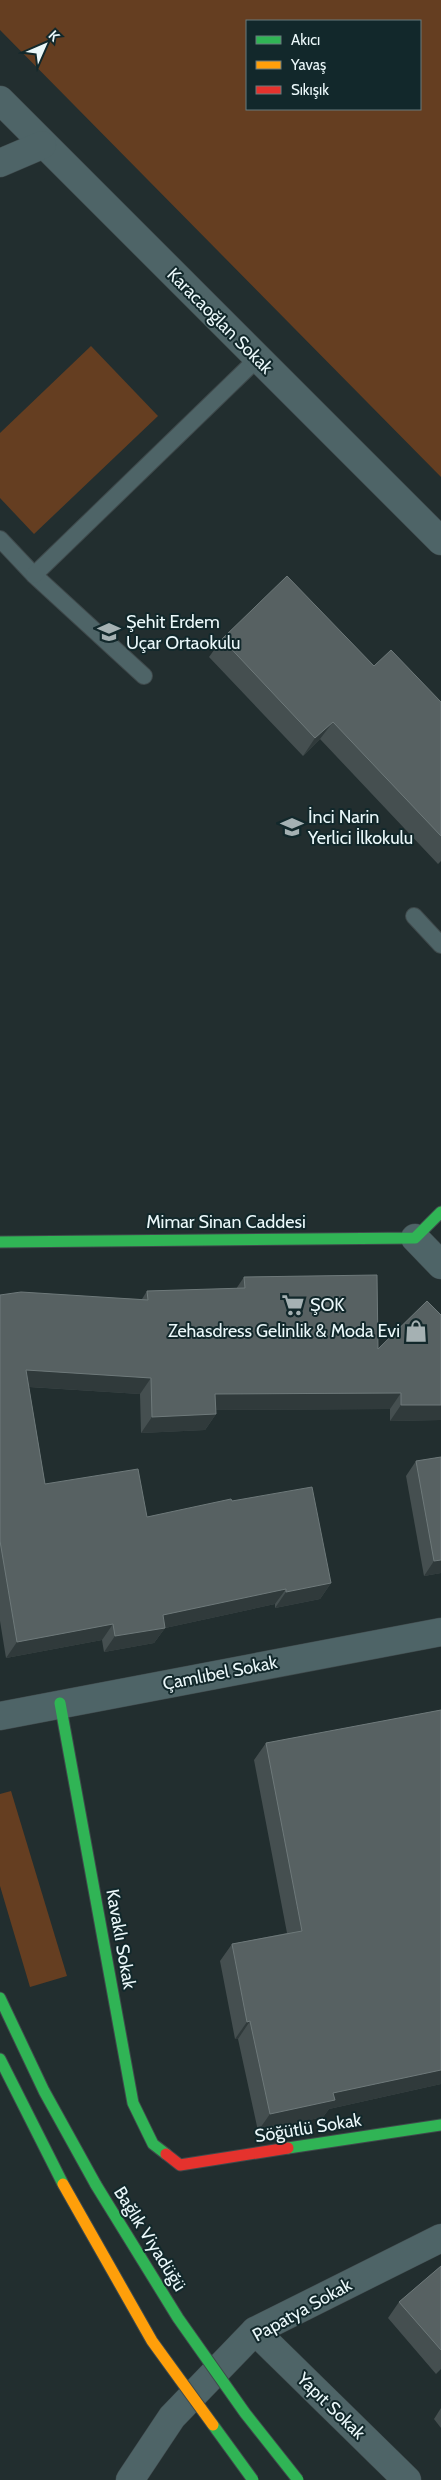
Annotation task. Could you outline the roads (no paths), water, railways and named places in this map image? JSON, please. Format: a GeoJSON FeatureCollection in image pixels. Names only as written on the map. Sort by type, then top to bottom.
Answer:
{"type":"FeatureCollection","features":[{"type":"Feature","properties":{"kind":"street","name":"Karacaoğlan Sokak"},"geometry":{"type":"LineString","coordinates":[[0,100],[42,145],[441,541]]}},
{"type":"Feature","properties":{"kind":"street"},"geometry":{"type":"LineString","coordinates":[[0,163],[42,145]]}},
{"type":"Feature","properties":{"kind":"street"},"geometry":{"type":"LineString","coordinates":[[441,1212],[414,1238],[441,1265]]}},
{"type":"Feature","properties":{"kind":"street","name":"Mimar Sinan Caddesi"},"geometry":{"type":"LineString","coordinates":[[0,1242],[414,1238]]}},
{"type":"Feature","properties":{"kind":"street","name":"Çamlıbel Sokak"},"geometry":{"type":"LineString","coordinates":[[0,1716],[60,1703],[441,1632]]}},
{"type":"Feature","properties":{"kind":"street","name":"Kavaklı Sokak"},"geometry":{"type":"LineString","coordinates":[[60,1703],[133,2103],[153,2144],[180,2165]]}},
{"type":"Feature","properties":{"kind":"street","name":"Bağlık Viyadüğü"},"geometry":{"type":"LineString","coordinates":[[0,1998],[44,2091],[96,2185],[178,2318],[245,2413],[298,2480]]}},
{"type":"Feature","properties":{"kind":"street"},"geometry":{"type":"LineString","coordinates":[[0,2059],[63,2184],[152,2341],[253,2480]]}},
{"type":"Feature","properties":{"kind":"street","name":"Söğütlü Sokak"},"geometry":{"type":"LineString","coordinates":[[180,2165],[441,2125]]}},
{"type":"Feature","properties":{"kind":"street","name":"Papatya Sokak"},"geometry":{"type":"LineString","coordinates":[[130,2480],[172,2417],[255,2331],[441,2238]]}},
{"type":"Feature","properties":{"kind":"street","name":"Yapıt Sokak"},"geometry":{"type":"LineString","coordinates":[[255,2331],[407,2480]]}},
{"type":"Feature","properties":{"kind":"lane"},"geometry":{"type":"LineString","coordinates":[[34,575],[257,359]]}},
{"type":"Feature","properties":{"kind":"lane"},"geometry":{"type":"LineString","coordinates":[[0,539],[34,575],[144,676]]}},
{"type":"Feature","properties":{"kind":"lane"},"geometry":{"type":"LineString","coordinates":[[414,916],[441,945]]}},
{"type":"Feature","properties":{"kind":"place","name":"Şehit Erdem Uçar Ortaokulu"},"geometry":{"type":"Point","coordinates":[109,632]}},
{"type":"Feature","properties":{"kind":"place","name":"İnci Narin Yerlici İlkokulu"},"geometry":{"type":"Point","coordinates":[292,827]}},
{"type":"Feature","properties":{"kind":"place","name":"ŞOK"},"geometry":{"type":"Point","coordinates":[293,1305]}},
{"type":"Feature","properties":{"kind":"place","name":"Zehasdress Gelinlik & Moda Evi"},"geometry":{"type":"Point","coordinates":[416,1331]}}]}
